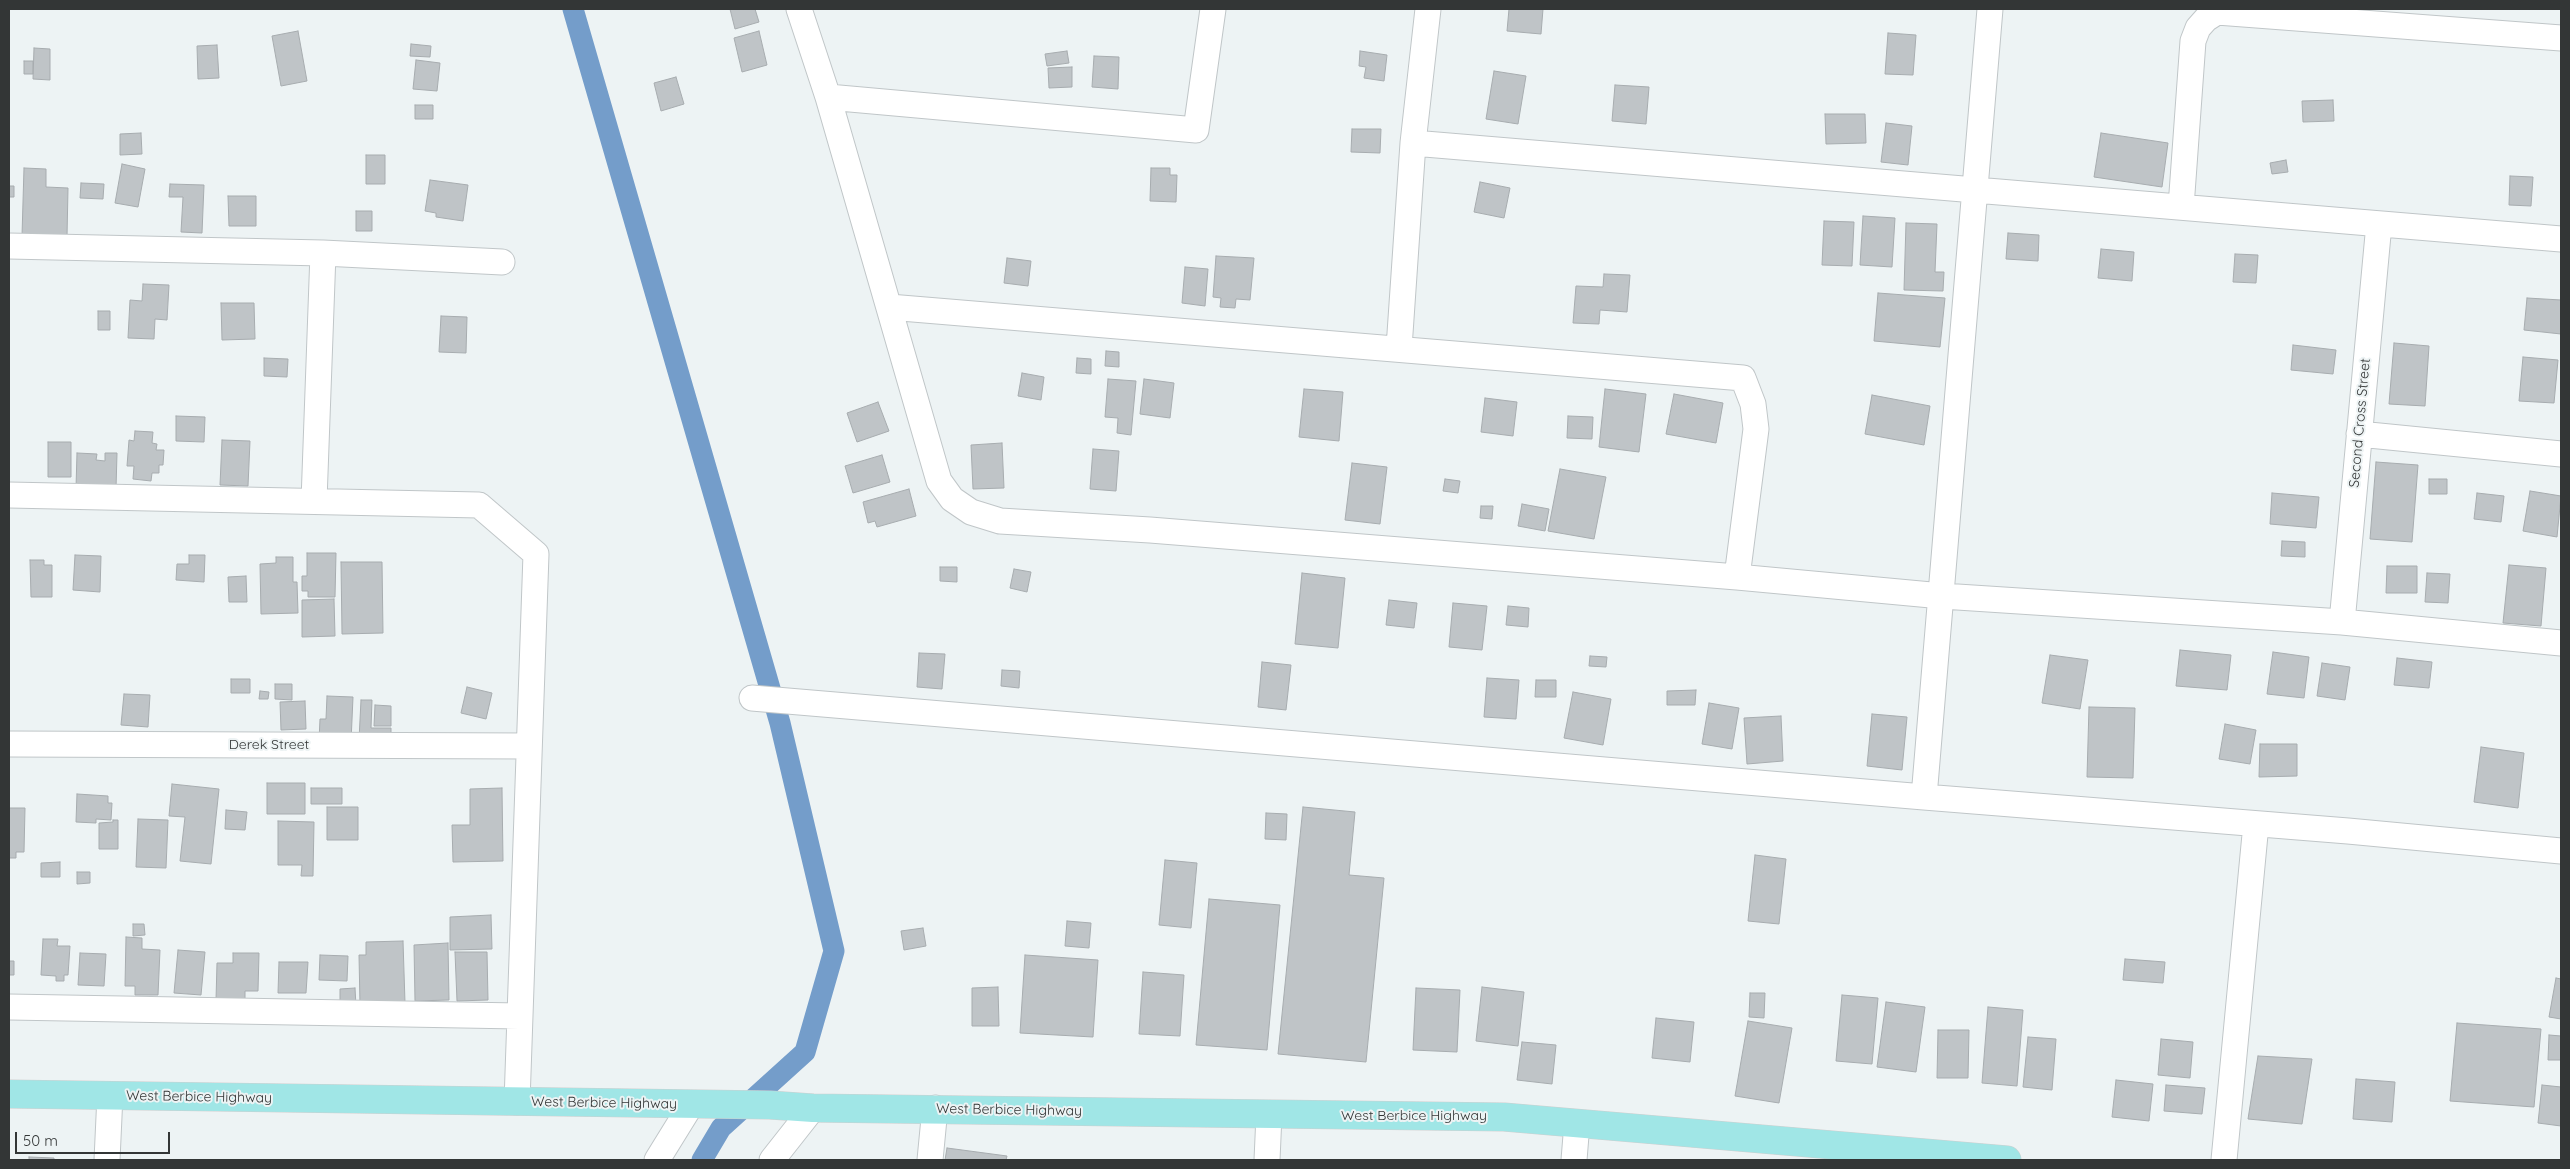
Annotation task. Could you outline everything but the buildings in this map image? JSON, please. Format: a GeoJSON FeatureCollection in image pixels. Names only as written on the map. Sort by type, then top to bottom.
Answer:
{"type":"FeatureCollection","features":[{"type":"Feature","properties":{"kind":"main road","name":"West Berbice Highway"},"geometry":{"type":"LineString","coordinates":[[9,1094],[813,1108],[935,1108],[1269,1115],[1504,1117],[1912,1156],[2007,1160]]}},
{"type":"Feature","properties":{"kind":"street"},"geometry":{"type":"LineString","coordinates":[[799,9],[828,97],[939,481],[952,500],[971,512],[1000,522],[1160,531],[1737,577],[1942,596],[2342,622],[2561,643]]}},
{"type":"Feature","properties":{"kind":"street"},"geometry":{"type":"LineString","coordinates":[[828,97],[1196,130],[1213,9]]}},
{"type":"Feature","properties":{"kind":"street"},"geometry":{"type":"LineString","coordinates":[[1399,348],[1413,143],[1428,9]]}},
{"type":"Feature","properties":{"kind":"street"},"geometry":{"type":"LineString","coordinates":[[1924,797],[1990,9]]}},
{"type":"Feature","properties":{"kind":"street"},"geometry":{"type":"LineString","coordinates":[[2181,207],[2193,41],[2198,28],[2206,19],[2217,12],[2561,38]]}},
{"type":"Feature","properties":{"kind":"street"},"geometry":{"type":"LineString","coordinates":[[1413,143],[1974,188],[2561,239]]}},
{"type":"Feature","properties":{"kind":"street","name":"Second Cross Street"},"geometry":{"type":"LineString","coordinates":[[2342,622],[2379,224]]}},
{"type":"Feature","properties":{"kind":"street"},"geometry":{"type":"LineString","coordinates":[[9,246],[323,254],[502,262]]}},
{"type":"Feature","properties":{"kind":"street"},"geometry":{"type":"LineString","coordinates":[[314,501],[323,254]]}},
{"type":"Feature","properties":{"kind":"street"},"geometry":{"type":"LineString","coordinates":[[889,307],[1399,348],[1519,361],[1743,378],[1753,404],[1756,429],[1737,577]]}},
{"type":"Feature","properties":{"kind":"street"},"geometry":{"type":"LineString","coordinates":[[2358,434],[2561,454]]}},
{"type":"Feature","properties":{"kind":"street"},"geometry":{"type":"LineString","coordinates":[[9,495],[478,505],[536,554],[517,1102]]}},
{"type":"Feature","properties":{"kind":"street"},"geometry":{"type":"LineString","coordinates":[[752,698],[819,705],[1055,722],[2561,851]]}},
{"type":"Feature","properties":{"kind":"street","name":"Derek Street"},"geometry":{"type":"LineString","coordinates":[[9,744],[529,746]]}},
{"type":"Feature","properties":{"kind":"street"},"geometry":{"type":"LineString","coordinates":[[2224,1160],[2256,824]]}},
{"type":"Feature","properties":{"kind":"street"},"geometry":{"type":"LineString","coordinates":[[9,1007],[519,1016]]}},
{"type":"Feature","properties":{"kind":"street"},"geometry":{"type":"LineString","coordinates":[[107,1160],[110,1096]]}},
{"type":"Feature","properties":{"kind":"street"},"geometry":{"type":"LineString","coordinates":[[658,1160],[691,1105]]}},
{"type":"Feature","properties":{"kind":"street"},"geometry":{"type":"LineString","coordinates":[[772,1160],[813,1108]]}},
{"type":"Feature","properties":{"kind":"street"},"geometry":{"type":"LineString","coordinates":[[930,1160],[935,1108]]}},
{"type":"Feature","properties":{"kind":"street"},"geometry":{"type":"LineString","coordinates":[[1267,1160],[1269,1115]]}},
{"type":"Feature","properties":{"kind":"street"},"geometry":{"type":"LineString","coordinates":[[1574,1160],[1577,1123]]}},
{"type":"Feature","properties":{"kind":"waterway"},"geometry":{"type":"LineString","coordinates":[[573,9],[780,723],[834,951],[805,1052],[721,1128],[702,1160]]}}]}
